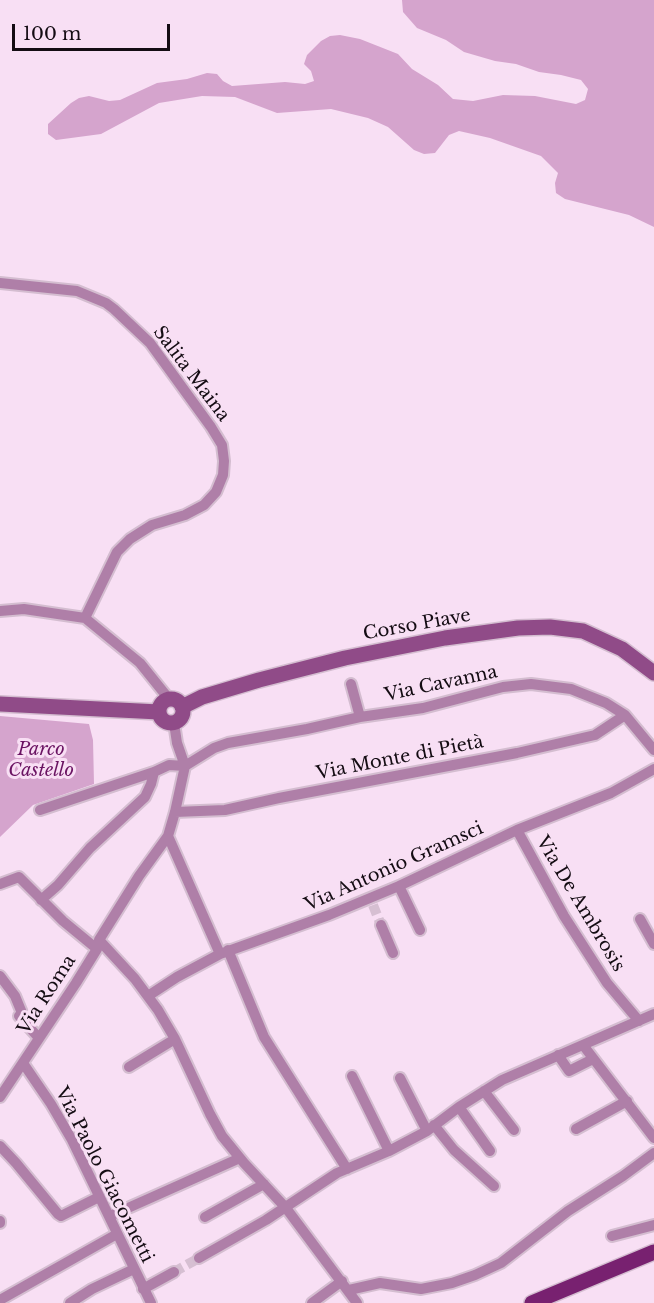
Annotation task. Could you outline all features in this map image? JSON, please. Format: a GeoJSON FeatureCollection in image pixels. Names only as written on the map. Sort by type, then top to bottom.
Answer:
{"type":"FeatureCollection","features":[{"type":"Feature","properties":{"kind":"main road","name":"Corso Piave"},"geometry":{"type":"LineString","coordinates":[[176,703],[202,698],[259,680],[345,658],[445,638],[518,628],[550,627],[584,631],[622,650],[654,673]]}},
{"type":"Feature","properties":{"kind":"main road"},"geometry":{"type":"LineString","coordinates":[[176,703],[182,717],[174,723],[165,722],[159,712],[161,704],[176,703]]}},
{"type":"Feature","properties":{"kind":"main road"},"geometry":{"type":"LineString","coordinates":[[0,704],[159,712]]}},
{"type":"Feature","properties":{"kind":"main road"},"geometry":{"type":"LineString","coordinates":[[532,1303],[654,1252]]}},
{"type":"Feature","properties":{"kind":"street","name":"Salita Maina"},"geometry":{"type":"LineString","coordinates":[[0,283],[77,291],[106,303],[150,343],[212,427],[222,445],[223,475],[216,492],[204,505],[184,515],[152,525],[130,539],[117,552],[85,618]]}},
{"type":"Feature","properties":{"kind":"street"},"geometry":{"type":"LineString","coordinates":[[0,611],[24,609],[85,618],[140,663],[176,703]]}},
{"type":"Feature","properties":{"kind":"street"},"geometry":{"type":"LineString","coordinates":[[351,684],[360,717]]}},
{"type":"Feature","properties":{"kind":"street","name":"Via Cavanna"},"geometry":{"type":"LineString","coordinates":[[185,766],[214,748],[228,743],[360,717],[423,708],[503,687],[531,684],[571,688],[606,703],[625,715],[654,750]]}},
{"type":"Feature","properties":{"kind":"street","name":"Via Monte di Pietà"},"geometry":{"type":"LineString","coordinates":[[176,812],[225,810],[537,749],[595,735],[625,715]]}},
{"type":"Feature","properties":{"kind":"street"},"geometry":{"type":"LineString","coordinates":[[40,810],[169,765],[185,766],[177,743],[174,723]]}},
{"type":"Feature","properties":{"kind":"street","name":"Via Roma"},"geometry":{"type":"LineString","coordinates":[[0,1097],[98,944],[138,876],[168,836],[176,812],[185,766]]}},
{"type":"Feature","properties":{"kind":"street","name":"Via Antonio Gramsci"},"geometry":{"type":"LineString","coordinates":[[148,996],[177,977],[224,952],[371,901],[517,830],[611,793],[654,769]]}},
{"type":"Feature","properties":{"kind":"street"},"geometry":{"type":"LineString","coordinates":[[41,900],[58,885],[90,848],[145,797],[154,772]]}},
{"type":"Feature","properties":{"kind":"street","name":"Via De Ambrosis"},"geometry":{"type":"LineString","coordinates":[[517,830],[576,935],[607,983],[639,1021]]}},
{"type":"Feature","properties":{"kind":"street"},"geometry":{"type":"LineString","coordinates":[[168,836],[264,1037],[347,1169]]}},
{"type":"Feature","properties":{"kind":"street"},"geometry":{"type":"LineString","coordinates":[[0,884],[19,877],[63,921],[98,944],[148,996],[175,1039],[215,1124],[240,1158],[286,1208],[357,1303]]}},
{"type":"Feature","properties":{"kind":"street"},"geometry":{"type":"LineString","coordinates":[[399,886],[420,930]]}},
{"type":"Feature","properties":{"kind":"street"},"geometry":{"type":"LineString","coordinates":[[640,919],[654,944]]}},
{"type":"Feature","properties":{"kind":"street"},"geometry":{"type":"LineString","coordinates":[[381,925],[393,953]]}},
{"type":"Feature","properties":{"kind":"street"},"geometry":{"type":"LineString","coordinates":[[0,976],[15,996],[22,1013],[19,1016],[38,1037]]}},
{"type":"Feature","properties":{"kind":"street"},"geometry":{"type":"LineString","coordinates":[[200,1258],[286,1208],[322,1182],[389,1151],[430,1128],[502,1080],[654,1014]]}},
{"type":"Feature","properties":{"kind":"street"},"geometry":{"type":"LineString","coordinates":[[129,1067],[175,1039]]}},
{"type":"Feature","properties":{"kind":"street"},"geometry":{"type":"LineString","coordinates":[[583,1045],[654,1138]]}},
{"type":"Feature","properties":{"kind":"street"},"geometry":{"type":"LineString","coordinates":[[558,1055],[569,1071],[593,1059]]}},
{"type":"Feature","properties":{"kind":"street","name":"Via Paolo Giacometti"},"geometry":{"type":"LineString","coordinates":[[23,1064],[51,1104],[72,1140],[151,1303]]}},
{"type":"Feature","properties":{"kind":"street"},"geometry":{"type":"LineString","coordinates":[[352,1076],[389,1151]]}},
{"type":"Feature","properties":{"kind":"street"},"geometry":{"type":"LineString","coordinates":[[400,1078],[430,1128],[494,1186]]}},
{"type":"Feature","properties":{"kind":"street"},"geometry":{"type":"LineString","coordinates":[[484,1091],[513,1130]]}},
{"type":"Feature","properties":{"kind":"street"},"geometry":{"type":"LineString","coordinates":[[576,1129],[627,1101]]}},
{"type":"Feature","properties":{"kind":"street"},"geometry":{"type":"LineString","coordinates":[[459,1107],[490,1151]]}},
{"type":"Feature","properties":{"kind":"street"},"geometry":{"type":"LineString","coordinates":[[0,1146],[44,1200],[61,1216],[99,1197]]}},
{"type":"Feature","properties":{"kind":"street"},"geometry":{"type":"LineString","coordinates":[[349,1290],[380,1283],[420,1289],[452,1283],[475,1275],[501,1263],[568,1211],[654,1153]]}},
{"type":"Feature","properties":{"kind":"street"},"geometry":{"type":"LineString","coordinates":[[110,1216],[240,1158]]}},
{"type":"Feature","properties":{"kind":"street"},"geometry":{"type":"LineString","coordinates":[[205,1217],[264,1185]]}},
{"type":"Feature","properties":{"kind":"street"},"geometry":{"type":"LineString","coordinates":[[612,1236],[654,1225]]}},
{"type":"Feature","properties":{"kind":"street"},"geometry":{"type":"LineString","coordinates":[[0,1300],[117,1234]]}},
{"type":"Feature","properties":{"kind":"street"},"geometry":{"type":"LineString","coordinates":[[70,1303],[92,1288],[134,1269]]}},
{"type":"Feature","properties":{"kind":"street"},"geometry":{"type":"LineString","coordinates":[[143,1289],[174,1272]]}},
{"type":"Feature","properties":{"kind":"street"},"geometry":{"type":"LineString","coordinates":[[312,1303],[342,1281]]}},
{"type":"Feature","properties":{"kind":"green space"},"geometry":{"type":"Polygon","coordinates":[[[402,0],[654,0],[654,227],[629,215],[565,199],[556,193],[555,183],[558,173],[541,156],[490,138],[459,131],[449,135],[435,153],[424,154],[414,150],[388,127],[368,118],[331,109],[277,113],[235,97],[202,96],[159,103],[101,134],[56,140],[48,134],[48,124],[71,103],[89,96],[109,101],[120,100],[157,83],[187,79],[207,73],[217,74],[232,86],[285,82],[305,84],[314,81],[311,71],[304,64],[307,55],[321,41],[330,36],[340,35],[360,39],[398,54],[412,69],[438,85],[453,99],[473,101],[503,95],[535,96],[576,104],[585,100],[588,89],[581,80],[539,72],[516,64],[464,52],[446,40],[417,28],[403,12],[402,0]]]}},
{"type":"Feature","properties":{"kind":"green space","name":"Parco Castello"},"geometry":{"type":"Polygon","coordinates":[[[0,716],[89,724],[93,740],[94,784],[33,805],[0,837],[0,716]]]}},
{"type":"Feature","properties":{"kind":"tunnel"},"geometry":{"type":"LineString","coordinates":[[373,905],[381,925]]}},
{"type":"Feature","properties":{"kind":"tunnel"},"geometry":{"type":"LineString","coordinates":[[174,1272],[199,1258]]}}]}
